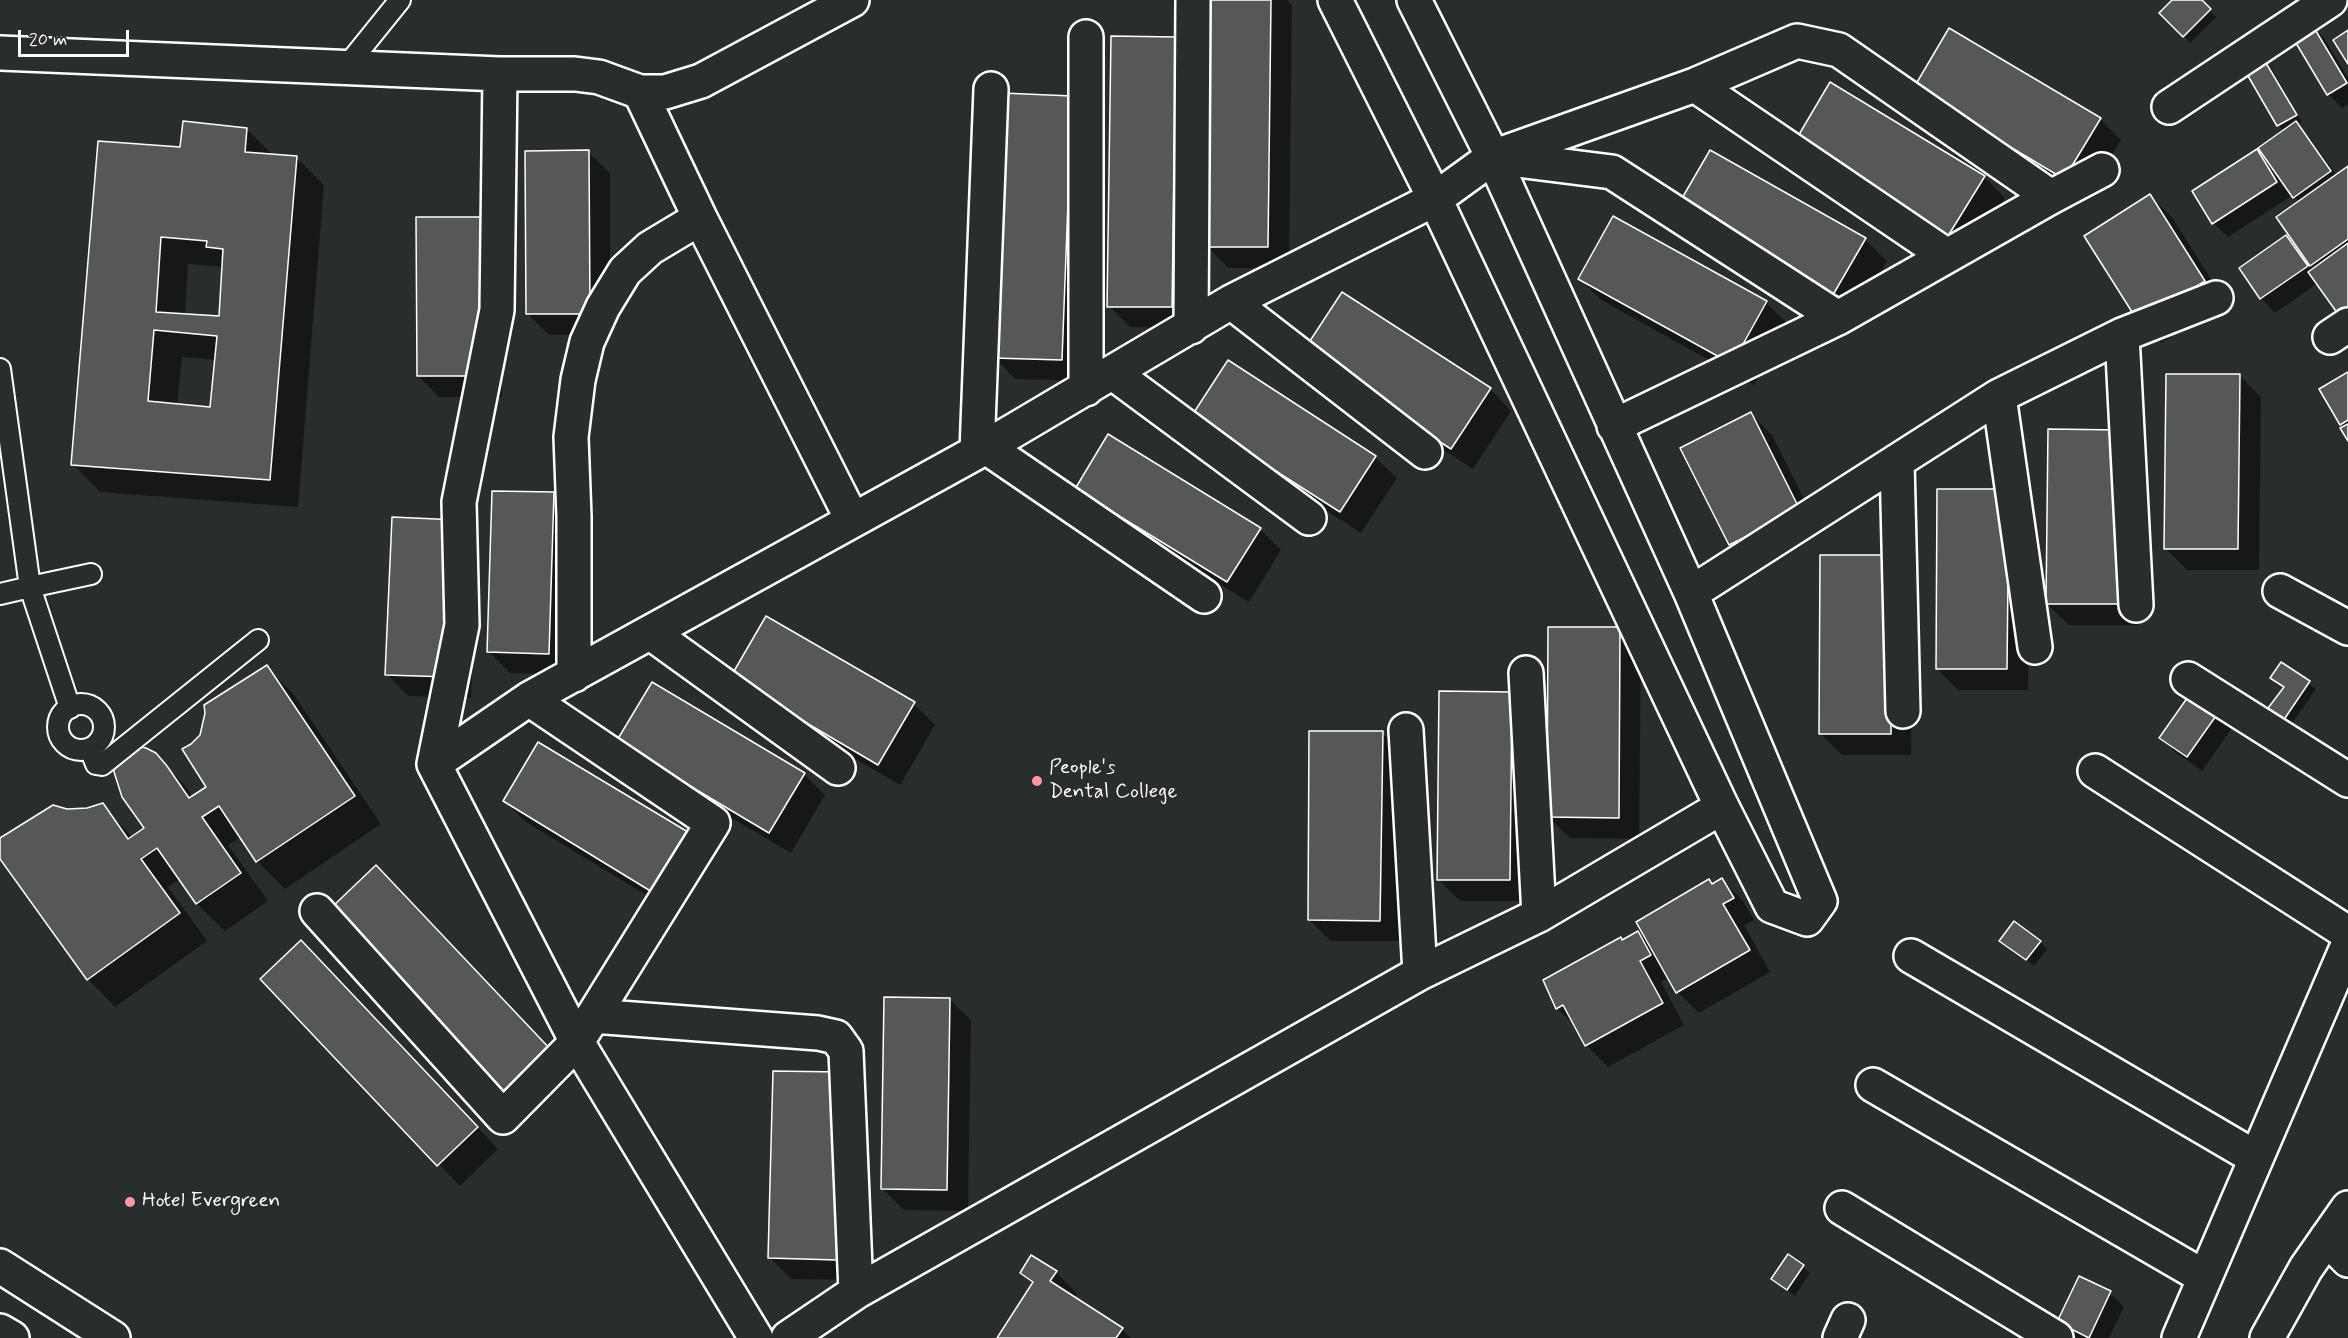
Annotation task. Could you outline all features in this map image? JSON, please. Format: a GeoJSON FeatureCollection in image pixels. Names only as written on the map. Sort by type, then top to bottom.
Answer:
{"type":"FeatureCollection","features":[{"type":"Feature","properties":{"kind":"street"},"geometry":{"type":"LineString","coordinates":[[1191,327],[1193,0]]}},
{"type":"Feature","properties":{"kind":"street"},"geometry":{"type":"LineString","coordinates":[[1335,0],[1435,199],[1722,807],[1772,906],[1807,919],[1820,901],[1691,593],[1493,157],[1414,0]]}},
{"type":"Feature","properties":{"kind":"street"},"geometry":{"type":"LineString","coordinates":[[2169,107],[2330,0]]}},
{"type":"Feature","properties":{"kind":"street"},"geometry":{"type":"LineString","coordinates":[[0,52],[500,74],[575,74],[599,76],[640,92],[665,92],[701,81],[845,2]]}},
{"type":"Feature","properties":{"kind":"street"},"geometry":{"type":"LineString","coordinates":[[1086,37],[1100,381]]}},
{"type":"Feature","properties":{"kind":"street"},"geometry":{"type":"LineString","coordinates":[[434,764],[529,699],[981,449],[1231,302],[1435,199],[1493,157],[1695,85],[1797,41],[1839,50],[2051,197]]}},
{"type":"Feature","properties":{"kind":"street"},"geometry":{"type":"LineString","coordinates":[[500,74],[497,310],[459,502],[462,625],[434,764],[585,1029],[756,1338]]}},
{"type":"Feature","properties":{"kind":"street"},"geometry":{"type":"LineString","coordinates":[[1695,85],[1947,256]]}},
{"type":"Feature","properties":{"kind":"street"},"geometry":{"type":"LineString","coordinates":[[981,449],[991,89]]}},
{"type":"Feature","properties":{"kind":"street"},"geometry":{"type":"LineString","coordinates":[[640,92],[700,218],[852,519]]}},
{"type":"Feature","properties":{"kind":"street"},"geometry":{"type":"LineString","coordinates":[[1493,157],[1612,172],[1838,318]]}},
{"type":"Feature","properties":{"kind":"street"},"geometry":{"type":"LineString","coordinates":[[1614,426],[1838,318],[2102,170]]}},
{"type":"Feature","properties":{"kind":"street"},"geometry":{"type":"LineString","coordinates":[[574,675],[574,517],[571,437],[578,380],[587,342],[603,307],[625,272],[650,248],[700,218]]}},
{"type":"Feature","properties":{"kind":"street"},"geometry":{"type":"LineString","coordinates":[[1691,593],[1999,396],[2122,335],[2217,298]]}},
{"type":"Feature","properties":{"kind":"street"},"geometry":{"type":"LineString","coordinates":[[1231,302],[1425,452]]}},
{"type":"Feature","properties":{"kind":"street"},"geometry":{"type":"LineString","coordinates":[[2122,335],[2136,605]]}},
{"type":"Feature","properties":{"kind":"street"},"geometry":{"type":"LineString","coordinates":[[1100,381],[1309,518]]}},
{"type":"Feature","properties":{"kind":"street"},"geometry":{"type":"LineString","coordinates":[[1999,396],[2035,647]]}},
{"type":"Feature","properties":{"kind":"street"},"geometry":{"type":"LineString","coordinates":[[981,449],[1204,596]]}},
{"type":"Feature","properties":{"kind":"street"},"geometry":{"type":"LineString","coordinates":[[1897,461],[1903,711]]}},
{"type":"Feature","properties":{"kind":"street"},"geometry":{"type":"LineString","coordinates":[[2280,591],[2348,628]]}},
{"type":"Feature","properties":{"kind":"street"},"geometry":{"type":"LineString","coordinates":[[651,633],[838,768]]}},
{"type":"Feature","properties":{"kind":"street"},"geometry":{"type":"LineString","coordinates":[[1526,673],[1539,915]]}},
{"type":"Feature","properties":{"kind":"street"},"geometry":{"type":"LineString","coordinates":[[2188,679],[2348,780]]}},
{"type":"Feature","properties":{"kind":"street"},"geometry":{"type":"LineString","coordinates":[[317,911],[503,1117],[585,1029],[713,823],[529,699]]}},
{"type":"Feature","properties":{"kind":"street"},"geometry":{"type":"LineString","coordinates":[[1406,730],[1420,973]]}},
{"type":"Feature","properties":{"kind":"street"},"geometry":{"type":"LineString","coordinates":[[2095,771],[2348,933]]}},
{"type":"Feature","properties":{"kind":"street"},"geometry":{"type":"LineString","coordinates":[[800,1335],[856,1292],[1420,973],[1539,915],[1722,807]]}},
{"type":"Feature","properties":{"kind":"street"},"geometry":{"type":"LineString","coordinates":[[2179,1338],[2348,945]]}},
{"type":"Feature","properties":{"kind":"street"},"geometry":{"type":"LineString","coordinates":[[1911,956],[2256,1158]]}},
{"type":"Feature","properties":{"kind":"street"},"geometry":{"type":"LineString","coordinates":[[585,1029],[818,1033],[836,1037],[846,1051],[856,1292]]}},
{"type":"Feature","properties":{"kind":"street"},"geometry":{"type":"LineString","coordinates":[[1873,1085],[2204,1277]]}},
{"type":"Feature","properties":{"kind":"street"},"geometry":{"type":"LineString","coordinates":[[1842,1208],[2056,1338]]}},
{"type":"Feature","properties":{"kind":"street"},"geometry":{"type":"LineString","coordinates":[[2267,1338],[2306,1268],[2337,1249],[2348,1208]]}},
{"type":"Feature","properties":{"kind":"street"},"geometry":{"type":"LineString","coordinates":[[0,1266],[114,1338]]}},
{"type":"Feature","properties":{"kind":"street"},"geometry":{"type":"LineString","coordinates":[[0,1330],[12,1338]]}},
{"type":"Feature","properties":{"kind":"lane"},"geometry":{"type":"LineString","coordinates":[[346,67],[400,0]]}},
{"type":"Feature","properties":{"kind":"lane"},"geometry":{"type":"LineString","coordinates":[[0,369],[30,587],[70,708]]}},
{"type":"Feature","properties":{"kind":"lane"},"geometry":{"type":"LineString","coordinates":[[0,594],[91,574]]}},
{"type":"Feature","properties":{"kind":"lane"},"geometry":{"type":"LineString","coordinates":[[90,749],[96,764],[102,765],[258,640]]}},
{"type":"Feature","properties":{"kind":"lane"},"geometry":{"type":"LineString","coordinates":[[92,706],[102,717],[104,732],[101,739],[90,749],[74,750],[62,740],[59,733],[60,718],[70,708],[92,706]]}},
{"type":"Feature","properties":{"kind":"building"},"geometry":{"type":"Polygon","coordinates":[[[1208,0],[1271,0],[1268,247],[1205,247],[1208,0]]]}},
{"type":"Feature","properties":{"kind":"building"},"geometry":{"type":"Polygon","coordinates":[[[2172,0],[2202,0],[2211,9],[2183,37],[2159,13],[2172,0]]]}},
{"type":"Feature","properties":{"kind":"building"},"geometry":{"type":"Polygon","coordinates":[[[2310,21],[2347,83],[2327,95],[2290,33],[2310,21]]]}},
{"type":"Feature","properties":{"kind":"building"},"geometry":{"type":"Polygon","coordinates":[[[1949,28],[2101,118],[2064,179],[1913,89],[1949,28]]]}},
{"type":"Feature","properties":{"kind":"building"},"geometry":{"type":"Polygon","coordinates":[[[2348,30],[2348,64],[2333,40],[2348,30]]]}},
{"type":"Feature","properties":{"kind":"building"},"geometry":{"type":"Polygon","coordinates":[[[1111,36],[1176,37],[1172,307],[1107,307],[1111,36]]]}},
{"type":"Feature","properties":{"kind":"building"},"geometry":{"type":"Polygon","coordinates":[[[2263,58],[2297,115],[2277,126],[2244,69],[2263,58]]]}},
{"type":"Feature","properties":{"kind":"building"},"geometry":{"type":"Polygon","coordinates":[[[1830,82],[1985,176],[1948,236],[1794,143],[1830,82]]]}},
{"type":"Feature","properties":{"kind":"building"},"geometry":{"type":"Polygon","coordinates":[[[1002,93],[1072,96],[1062,360],[993,358],[1002,93]]]}},
{"type":"Feature","properties":{"kind":"building"},"geometry":{"type":"Polygon","coordinates":[[[183,121],[247,128],[245,152],[297,156],[270,480],[71,465],[98,141],[180,147],[183,121]],[[161,237],[156,312],[219,316],[223,249],[206,247],[207,241],[161,237]],[[154,330],[148,401],[210,407],[217,336],[154,330]]]}},
{"type":"Feature","properties":{"kind":"building"},"geometry":{"type":"Polygon","coordinates":[[[2296,121],[2331,171],[2293,198],[2258,148],[2296,121]]]}},
{"type":"Feature","properties":{"kind":"building"},"geometry":{"type":"Polygon","coordinates":[[[2257,149],[2277,182],[2212,224],[2192,191],[2257,149]]]}},
{"type":"Feature","properties":{"kind":"building"},"geometry":{"type":"Polygon","coordinates":[[[589,150],[590,314],[526,314],[525,151],[589,150]]]}},
{"type":"Feature","properties":{"kind":"building"},"geometry":{"type":"Polygon","coordinates":[[[1710,150],[1866,238],[1830,300],[1674,212],[1710,150]]]}},
{"type":"Feature","properties":{"kind":"building"},"geometry":{"type":"Polygon","coordinates":[[[2348,166],[2348,239],[2310,266],[2276,217],[2348,166]]]}},
{"type":"Feature","properties":{"kind":"building"},"geometry":{"type":"Polygon","coordinates":[[[2150,194],[2205,281],[2139,323],[2084,236],[2150,194]]]}},
{"type":"Feature","properties":{"kind":"building"},"geometry":{"type":"Polygon","coordinates":[[[1613,216],[1767,301],[1732,364],[1578,279],[1613,216]]]}},
{"type":"Feature","properties":{"kind":"building"},"geometry":{"type":"Polygon","coordinates":[[[416,217],[481,217],[482,376],[417,376],[416,217]]]}},
{"type":"Feature","properties":{"kind":"building"},"geometry":{"type":"Polygon","coordinates":[[[2286,235],[2308,266],[2260,299],[2239,268],[2286,235]]]}},
{"type":"Feature","properties":{"kind":"building"},"geometry":{"type":"Polygon","coordinates":[[[2348,243],[2348,307],[2338,314],[2308,272],[2348,243]]]}},
{"type":"Feature","properties":{"kind":"building"},"geometry":{"type":"Polygon","coordinates":[[[1342,292],[1491,388],[1451,449],[1302,353],[1342,292]]]}},
{"type":"Feature","properties":{"kind":"building"},"geometry":{"type":"Polygon","coordinates":[[[1228,360],[1376,456],[1340,512],[1191,417],[1228,360]]]}},
{"type":"Feature","properties":{"kind":"building"},"geometry":{"type":"Polygon","coordinates":[[[2348,372],[2348,420],[2340,425],[2319,389],[2348,372]]]}},
{"type":"Feature","properties":{"kind":"building"},"geometry":{"type":"Polygon","coordinates":[[[2166,374],[2240,374],[2238,549],[2164,549],[2166,374]]]}},
{"type":"Feature","properties":{"kind":"building"},"geometry":{"type":"Polygon","coordinates":[[[1751,412],[1800,510],[1729,545],[1680,448],[1751,412]]]}},
{"type":"Feature","properties":{"kind":"building"},"geometry":{"type":"Polygon","coordinates":[[[2348,424],[2348,441],[2340,428],[2348,424]]]}},
{"type":"Feature","properties":{"kind":"building"},"geometry":{"type":"Polygon","coordinates":[[[2048,429],[2120,430],[2118,604],[2046,604],[2048,429]]]}},
{"type":"Feature","properties":{"kind":"building"},"geometry":{"type":"Polygon","coordinates":[[[1108,434],[1261,528],[1227,582],[1075,489],[1108,434]]]}},
{"type":"Feature","properties":{"kind":"building"},"geometry":{"type":"Polygon","coordinates":[[[1937,489],[2009,489],[2007,669],[1936,669],[1937,489]]]}},
{"type":"Feature","properties":{"kind":"building"},"geometry":{"type":"Polygon","coordinates":[[[492,491],[554,492],[549,654],[487,652],[492,491]]]}},
{"type":"Feature","properties":{"kind":"building"},"geometry":{"type":"Polygon","coordinates":[[[392,517],[458,520],[450,677],[385,675],[392,517]]]}},
{"type":"Feature","properties":{"kind":"building"},"geometry":{"type":"Polygon","coordinates":[[[1820,555],[1892,555],[1891,734],[1819,734],[1820,555]]]}},
{"type":"Feature","properties":{"kind":"building"},"geometry":{"type":"Polygon","coordinates":[[[766,616],[915,702],[878,765],[730,678],[766,616]]]}},
{"type":"Feature","properties":{"kind":"building"},"geometry":{"type":"Polygon","coordinates":[[[1548,627],[1620,627],[1619,818],[1547,817],[1548,627]]]}},
{"type":"Feature","properties":{"kind":"building"},"geometry":{"type":"Polygon","coordinates":[[[2281,662],[2310,681],[2281,724],[2265,712],[2284,687],[2270,678],[2281,662]]]}},
{"type":"Feature","properties":{"kind":"building"},"geometry":{"type":"Polygon","coordinates":[[[267,665],[355,796],[256,862],[219,806],[202,817],[241,873],[196,904],[157,848],[141,859],[180,913],[87,980],[0,859],[0,838],[53,805],[67,809],[87,808],[103,803],[128,839],[144,828],[122,797],[114,772],[115,762],[136,746],[146,748],[156,753],[189,798],[206,787],[182,749],[200,735],[205,713],[204,705],[267,665]]]}},
{"type":"Feature","properties":{"kind":"building"},"geometry":{"type":"Polygon","coordinates":[[[652,682],[805,773],[769,833],[616,742],[652,682]]]}},
{"type":"Feature","properties":{"kind":"building"},"geometry":{"type":"Polygon","coordinates":[[[1439,691],[1512,692],[1510,880],[1437,880],[1439,691]]]}},
{"type":"Feature","properties":{"kind":"building"},"geometry":{"type":"Polygon","coordinates":[[[2190,694],[2218,713],[2187,757],[2159,738],[2190,694]]]}},
{"type":"Feature","properties":{"kind":"building"},"geometry":{"type":"Polygon","coordinates":[[[1309,731],[1383,731],[1380,921],[1308,920],[1309,731]]]}},
{"type":"Feature","properties":{"kind":"building"},"geometry":{"type":"Polygon","coordinates":[[[538,742],[693,835],[657,895],[503,801],[538,742]]]}},
{"type":"Feature","properties":{"kind":"building"},"geometry":{"type":"Polygon","coordinates":[[[376,865],[553,1052],[508,1096],[331,908],[376,865]]]}},
{"type":"Feature","properties":{"kind":"building"},"geometry":{"type":"Polygon","coordinates":[[[1722,878],[1734,898],[1723,904],[1750,950],[1676,993],[1636,922],[1709,879],[1712,884],[1722,878]]]}},
{"type":"Feature","properties":{"kind":"building"},"geometry":{"type":"Polygon","coordinates":[[[2014,921],[2041,941],[2026,960],[1999,941],[2014,921]]]}},
{"type":"Feature","properties":{"kind":"building"},"geometry":{"type":"Polygon","coordinates":[[[1638,931],[1651,955],[1640,961],[1663,1003],[1585,1046],[1563,1005],[1556,1009],[1543,980],[1621,937],[1622,940],[1638,931]]]}},
{"type":"Feature","properties":{"kind":"building"},"geometry":{"type":"Polygon","coordinates":[[[301,940],[478,1127],[437,1166],[260,979],[301,940]]]}},
{"type":"Feature","properties":{"kind":"building"},"geometry":{"type":"Polygon","coordinates":[[[884,997],[950,998],[947,1190],[881,1189],[884,997]]]}},
{"type":"Feature","properties":{"kind":"building"},"geometry":{"type":"Polygon","coordinates":[[[773,1071],[842,1072],[837,1260],[768,1258],[773,1071]]]}},
{"type":"Feature","properties":{"kind":"building"},"geometry":{"type":"Polygon","coordinates":[[[1788,1254],[1804,1265],[1787,1290],[1771,1279],[1788,1254]]]}},
{"type":"Feature","properties":{"kind":"building"},"geometry":{"type":"Polygon","coordinates":[[[1031,1255],[1057,1271],[1050,1281],[1123,1328],[1116,1338],[997,1338],[1033,1282],[1020,1273],[1031,1255]]]}},
{"type":"Feature","properties":{"kind":"building"},"geometry":{"type":"Polygon","coordinates":[[[2079,1276],[2111,1291],[2089,1338],[2057,1322],[2079,1276]]]}},
{"type":"Feature","properties":{"kind":"place","name":"People's Dental College"},"geometry":{"type":"Point","coordinates":[1037,781]}},
{"type":"Feature","properties":{"kind":"place","name":"Hotel Evergreen"},"geometry":{"type":"Point","coordinates":[130,1202]}}]}
